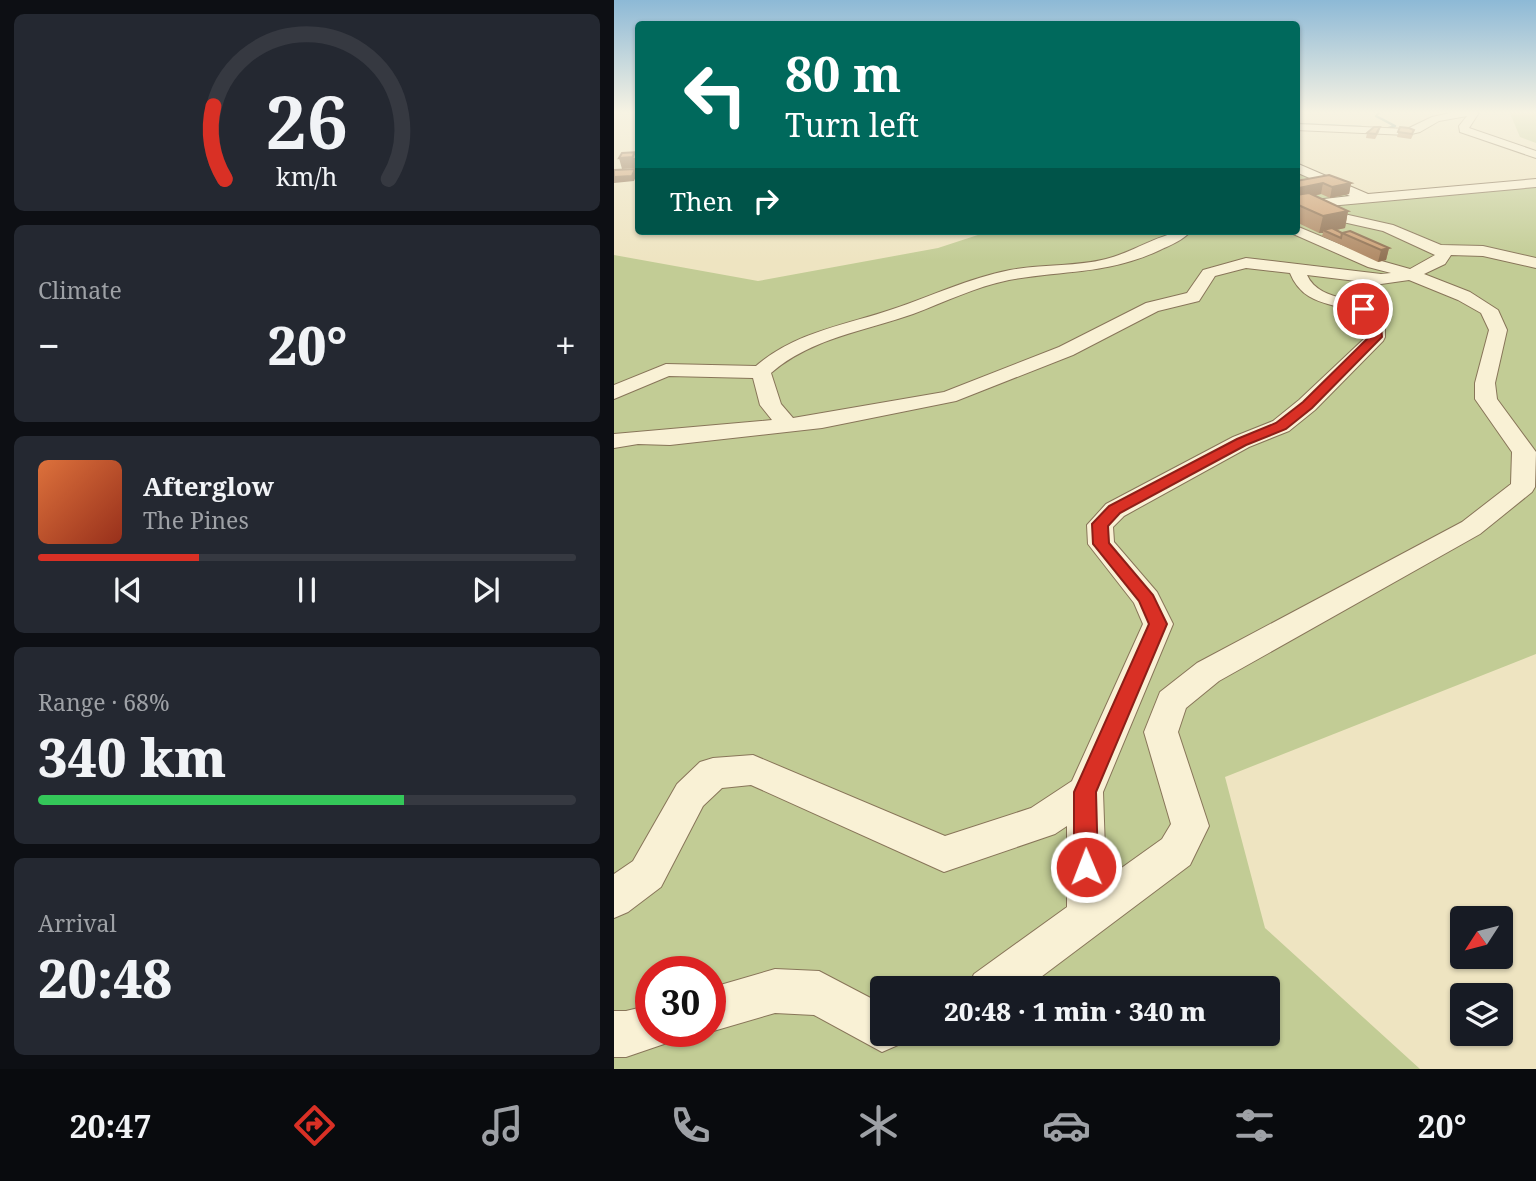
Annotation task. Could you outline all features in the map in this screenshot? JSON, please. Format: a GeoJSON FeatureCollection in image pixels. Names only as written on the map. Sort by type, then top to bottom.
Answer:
{"type":"FeatureCollection","features":[{"type":"Feature","properties":{"kind":"street"},"geometry":{"type":"LineString","coordinates":[[1300,169],[1361,196]]}},
{"type":"Feature","properties":{"kind":"street"},"geometry":{"type":"LineString","coordinates":[[614,440],[638,437],[670,438],[788,425],[949,397],[1066,351],[1152,307],[1193,297],[1209,273],[1255,262],[1381,279],[1410,275],[1439,261],[1444,254],[1378,225],[1354,222],[1323,210],[1320,203],[1361,196],[1393,196],[1536,183]]}},
{"type":"Feature","properties":{"kind":"street"},"geometry":{"type":"LineString","coordinates":[[1007,976],[1176,852],[1190,826],[1161,732],[1172,701],[1208,672],[1471,528],[1523,487],[1524,452],[1486,399],[1485,383],[1498,330],[1489,310],[1464,296],[1390,267],[1374,264],[1300,232]]}},
{"type":"Feature","properties":{"kind":"street"},"geometry":{"type":"LineString","coordinates":[[614,393],[666,370],[762,372],[776,358],[800,343],[897,314],[959,288],[1006,276],[1093,267],[1161,246],[1178,235]]}},
{"type":"Feature","properties":{"kind":"street"},"geometry":{"type":"LineString","coordinates":[[1438,250],[1483,251],[1536,263]]}},
{"type":"Feature","properties":{"kind":"street"},"geometry":{"type":"LineString","coordinates":[[1086,917],[1085,792],[1158,624],[1147,599],[1101,544],[1100,524],[1115,510],[1241,442],[1281,426],[1307,405],[1376,337],[1376,318],[1371,313],[1310,292],[1303,285],[1296,268]]}},
{"type":"Feature","properties":{"kind":"street"},"geometry":{"type":"LineString","coordinates":[[762,372],[771,405],[788,425]]}},
{"type":"Feature","properties":{"kind":"street"},"geometry":{"type":"LineString","coordinates":[[614,898],[647,874],[690,795],[713,773],[753,770],[944,854],[1042,822],[1085,792]]}},
{"type":"Feature","properties":{"kind":"street"},"geometry":{"type":"LineString","coordinates":[[726,1005],[775,991],[819,993],[870,1022]]}},
{"type":"Feature","properties":{"kind":"street"},"geometry":{"type":"LineString","coordinates":[[614,1034],[635,1031]]}},
{"type":"Feature","properties":{"kind":"green space"},"geometry":{"type":"Polygon","coordinates":[[[1300,170],[1365,199],[1536,187],[1536,654],[1225,777],[1265,928],[1420,1069],[614,1069],[614,255],[758,281],[938,248],[978,235],[1300,235],[1300,170]]]}},
{"type":"Feature","properties":{"kind":"building"},"geometry":{"type":"Polygon","coordinates":[[[635,169],[632,176],[614,177],[614,170],[635,169]]]}},
{"type":"Feature","properties":{"kind":"building"},"geometry":{"type":"Polygon","coordinates":[[[1329,175],[1351,183],[1332,187],[1323,183],[1300,188],[1300,180],[1329,175]]]}},
{"type":"Feature","properties":{"kind":"building"},"geometry":{"type":"Polygon","coordinates":[[[1309,193],[1348,211],[1323,216],[1300,206],[1300,194],[1309,193]]]}},
{"type":"Feature","properties":{"kind":"building"},"geometry":{"type":"Polygon","coordinates":[[[1332,228],[1342,233],[1341,238],[1323,230],[1332,228]]]}},
{"type":"Feature","properties":{"kind":"building"},"geometry":{"type":"Polygon","coordinates":[[[1350,231],[1389,248],[1381,250],[1342,233],[1350,231]]]}},
{"type":"Feature","properties":{"kind":"route"},"geometry":{"type":"LineString","coordinates":[[1086,867],[1085,792],[1158,624],[1147,599],[1101,544],[1100,524],[1115,510],[1241,442],[1281,426],[1307,405],[1376,337],[1376,318],[1363,309]]}}]}
